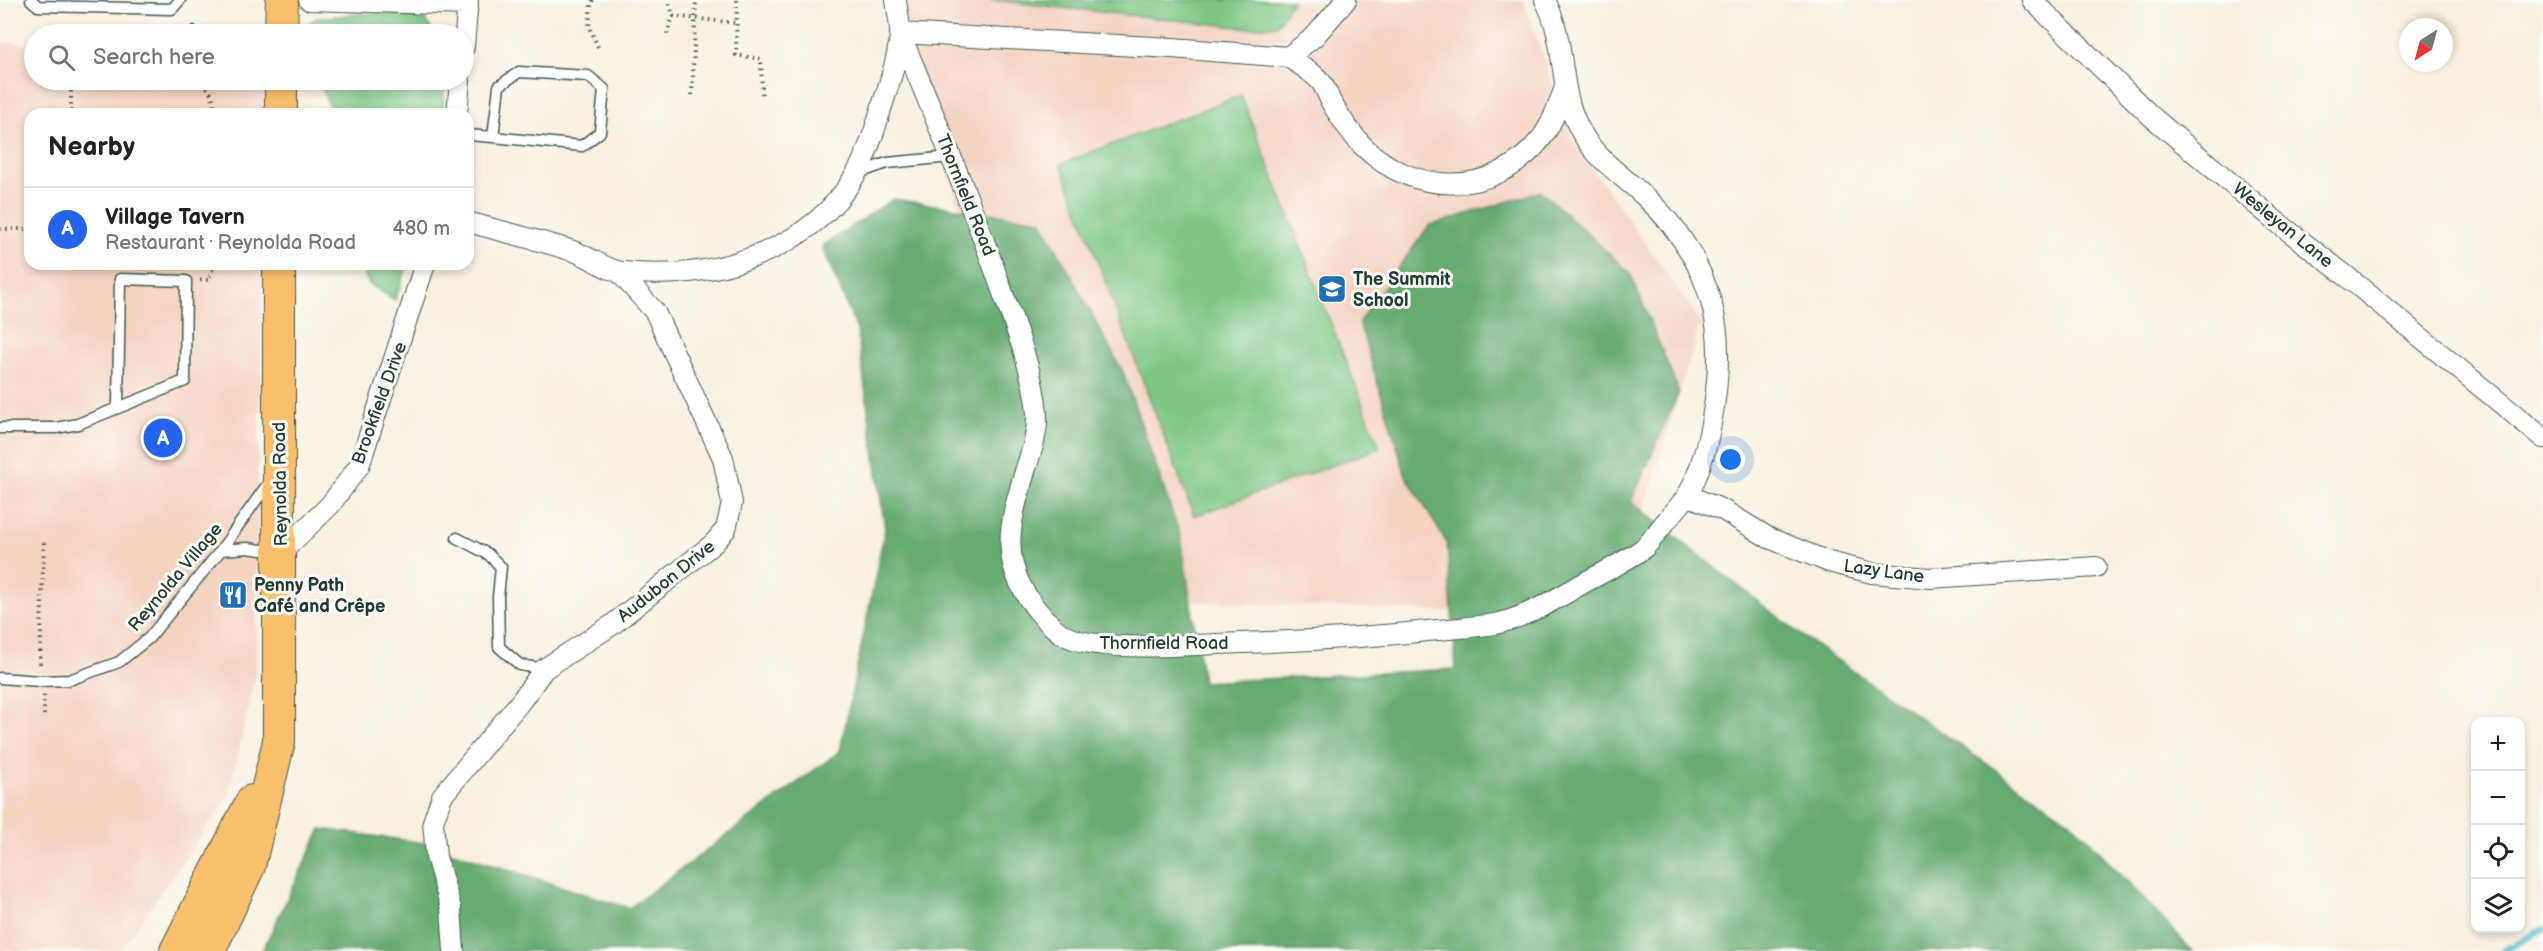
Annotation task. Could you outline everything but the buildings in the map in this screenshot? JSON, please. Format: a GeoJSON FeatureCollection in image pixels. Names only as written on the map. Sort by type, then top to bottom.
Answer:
{"type":"FeatureCollection","features":[{"type":"Feature","properties":{"kind":"main road"},"geometry":{"type":"LineString","coordinates":[[281,24],[282,0]]}},
{"type":"Feature","properties":{"kind":"main road"},"geometry":{"type":"LineString","coordinates":[[281,90],[281,108]]}},
{"type":"Feature","properties":{"kind":"main road","name":"Reynolda Road"},"geometry":{"type":"LineString","coordinates":[[192,948],[249,866],[279,741],[281,553],[279,270]]}},
{"type":"Feature","properties":{"kind":"street"},"geometry":{"type":"LineString","coordinates":[[309,0],[468,3],[466,24]]}},
{"type":"Feature","properties":{"kind":"street"},"geometry":{"type":"LineString","coordinates":[[474,224],[576,251],[619,272],[656,275],[703,272],[779,246],[828,210],[855,175],[877,123],[900,33],[896,0]]}},
{"type":"Feature","properties":{"kind":"street"},"geometry":{"type":"LineString","coordinates":[[900,33],[1172,48],[1288,57],[1314,37],[1346,0]]}},
{"type":"Feature","properties":{"kind":"street","name":"Thornfield Road"},"geometry":{"type":"LineString","coordinates":[[900,33],[982,230],[1018,333],[1036,400],[1038,420],[1035,439],[1011,533],[1012,564],[1023,592],[1044,618],[1065,637],[1080,641],[1144,646],[1290,641],[1409,633],[1496,624],[1515,618],[1569,592],[1645,546],[1687,495],[1708,440],[1714,411],[1718,351],[1715,322],[1708,293],[1695,256],[1677,232],[1644,195],[1599,158],[1587,142],[1572,111],[1565,87],[1560,38],[1545,0]]}},
{"type":"Feature","properties":{"kind":"street","name":"Wesleyan Lane"},"geometry":{"type":"LineString","coordinates":[[2032,0],[2151,116],[2277,222],[2543,438]]}},
{"type":"Feature","properties":{"kind":"street","name":"Thornfield Road"},"geometry":{"type":"LineString","coordinates":[[1288,57],[1322,83],[1344,123],[1362,146],[1382,162],[1424,180],[1449,183],[1468,184],[1485,180],[1518,162],[1530,152],[1548,129],[1565,87]]}},
{"type":"Feature","properties":{"kind":"street"},"geometry":{"type":"LineString","coordinates":[[458,108],[459,90]]}},
{"type":"Feature","properties":{"kind":"street","name":"Brookfield Drive"},"geometry":{"type":"LineString","coordinates":[[281,553],[330,505],[358,466],[423,270]]}},
{"type":"Feature","properties":{"kind":"street","name":"Audubon Drive"},"geometry":{"type":"LineString","coordinates":[[544,669],[612,626],[714,543],[726,529],[732,503],[723,458],[655,312],[619,272]]}},
{"type":"Feature","properties":{"kind":"street","name":"Lazy Lane"},"geometry":{"type":"LineString","coordinates":[[1687,495],[1723,510],[1769,538],[1829,562],[1872,573],[1930,578],[2097,567]]}},
{"type":"Feature","properties":{"kind":"street"},"geometry":{"type":"LineString","coordinates":[[454,951],[451,908],[436,857],[433,822],[442,796],[521,701],[544,669]]}},
{"type":"Feature","properties":{"kind":"lane"},"geometry":{"type":"LineString","coordinates":[[31,0],[38,6],[172,9],[180,0]]}},
{"type":"Feature","properties":{"kind":"lane"},"geometry":{"type":"LineString","coordinates":[[474,135],[582,146],[600,132],[604,89],[588,76],[519,72],[500,86],[493,137]]}},
{"type":"Feature","properties":{"kind":"lane"},"geometry":{"type":"LineString","coordinates":[[855,175],[887,163],[951,157]]}},
{"type":"Feature","properties":{"kind":"lane"},"geometry":{"type":"LineString","coordinates":[[0,428],[56,428],[78,424],[185,381],[186,281],[120,279],[118,406]]}},
{"type":"Feature","properties":{"kind":"lane","name":"Reynolda Village"},"geometry":{"type":"LineString","coordinates":[[0,678],[40,681],[69,680],[119,662],[148,638],[221,550],[279,466]]}},
{"type":"Feature","properties":{"kind":"lane"},"geometry":{"type":"LineString","coordinates":[[457,538],[488,554],[501,567],[498,597],[499,647],[519,665],[544,669]]}},
{"type":"Feature","properties":{"kind":"lane"},"geometry":{"type":"LineString","coordinates":[[221,550],[247,548],[281,553]]}},
{"type":"Feature","properties":{"kind":"path"},"geometry":{"type":"LineString","coordinates":[[594,0],[591,3],[589,27],[599,49]]}},
{"type":"Feature","properties":{"kind":"path"},"geometry":{"type":"LineString","coordinates":[[667,34],[673,16],[669,0]]}},
{"type":"Feature","properties":{"kind":"path"},"geometry":{"type":"LineString","coordinates":[[692,95],[696,0]]}},
{"type":"Feature","properties":{"kind":"path"},"geometry":{"type":"LineString","coordinates":[[737,0],[736,56],[761,59],[762,96]]}},
{"type":"Feature","properties":{"kind":"path"},"geometry":{"type":"LineString","coordinates":[[673,16],[736,23]]}},
{"type":"Feature","properties":{"kind":"path"},"geometry":{"type":"LineString","coordinates":[[71,90],[71,108]]}},
{"type":"Feature","properties":{"kind":"path"},"geometry":{"type":"LineString","coordinates":[[211,90],[214,97],[214,108]]}},
{"type":"Feature","properties":{"kind":"path"},"geometry":{"type":"LineString","coordinates":[[0,229],[24,229]]}},
{"type":"Feature","properties":{"kind":"path"},"geometry":{"type":"LineString","coordinates":[[211,276],[213,270]]}},
{"type":"Feature","properties":{"kind":"path"},"geometry":{"type":"LineString","coordinates":[[40,664],[44,540]]}},
{"type":"Feature","properties":{"kind":"shaded area","name":"The Summit School"},"geometry":{"type":"Polygon","coordinates":[[[895,0],[1523,0],[1573,141],[1701,322],[1640,523],[1446,612],[1094,597],[900,33],[895,0]]]}},
{"type":"Feature","properties":{"kind":"shaded area"},"geometry":{"type":"Polygon","coordinates":[[[0,42],[24,43],[24,90],[265,90],[265,108],[24,108],[24,270],[264,270],[257,501],[256,673],[228,797],[120,951],[0,951],[0,42]]]}},
{"type":"Feature","properties":{"kind":"green space"},"geometry":{"type":"Polygon","coordinates":[[[990,0],[1293,0],[1277,25],[1249,28],[990,0]]]}},
{"type":"Feature","properties":{"kind":"green space"},"geometry":{"type":"Polygon","coordinates":[[[384,12],[425,20],[428,24],[309,24],[316,18],[384,12]]]}},
{"type":"Feature","properties":{"kind":"green space"},"geometry":{"type":"Polygon","coordinates":[[[323,90],[444,90],[443,108],[330,108],[323,90]]]}},
{"type":"Feature","properties":{"kind":"green space"},"geometry":{"type":"Polygon","coordinates":[[[1241,95],[1380,448],[1194,516],[1061,164],[1241,95]]]}},
{"type":"Feature","properties":{"kind":"green space"},"geometry":{"type":"Polygon","coordinates":[[[1541,191],[1630,273],[1679,392],[1631,502],[1800,634],[2075,825],[2192,951],[262,951],[321,829],[425,843],[629,908],[840,751],[885,529],[857,330],[822,246],[893,199],[1041,220],[1123,372],[1181,538],[1203,682],[1456,669],[1447,543],[1406,476],[1359,322],[1429,226],[1541,191]]]}},
{"type":"Feature","properties":{"kind":"green space"},"geometry":{"type":"Polygon","coordinates":[[[363,270],[406,270],[395,300],[369,284],[363,270]]]}},
{"type":"Feature","properties":{"kind":"waterway"},"geometry":{"type":"LineString","coordinates":[[2503,951],[2543,929]]}},
{"type":"Feature","properties":{"kind":"place","name":"The Summit School"},"geometry":{"type":"Point","coordinates":[1332,289]}},
{"type":"Feature","properties":{"kind":"place","name":"Village Tavern"},"geometry":{"type":"Point","coordinates":[163,438]}},
{"type":"Feature","properties":{"kind":"place","name":"Penny Path Café and Crêpe"},"geometry":{"type":"Point","coordinates":[233,595]}}]}
